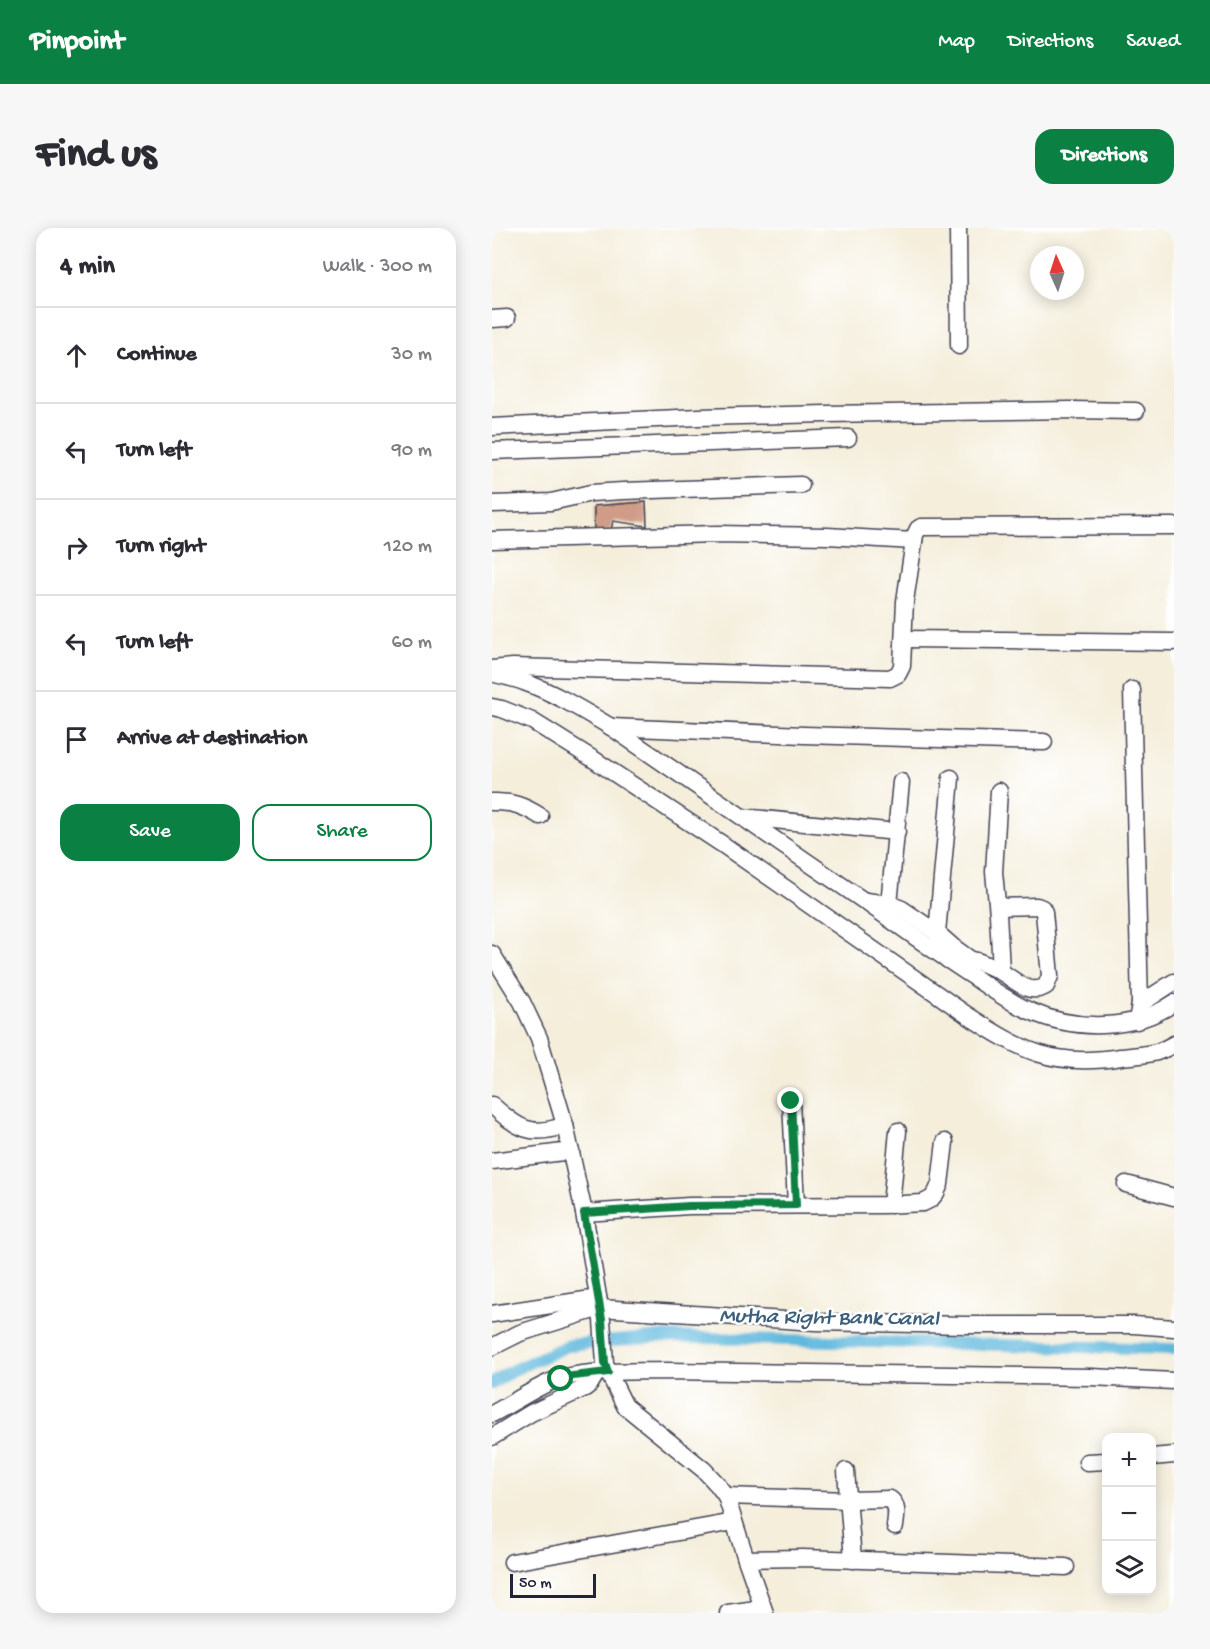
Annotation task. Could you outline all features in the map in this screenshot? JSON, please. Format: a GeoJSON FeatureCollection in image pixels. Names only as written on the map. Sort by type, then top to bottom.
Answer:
{"type":"FeatureCollection","features":[{"type":"Feature","properties":{"kind":"street"},"geometry":{"type":"LineString","coordinates":[[958,228],[959,346]]}},
{"type":"Feature","properties":{"kind":"street"},"geometry":{"type":"LineString","coordinates":[[492,427],[699,417],[1070,410],[1136,411]]}},
{"type":"Feature","properties":{"kind":"street"},"geometry":{"type":"LineString","coordinates":[[492,451],[848,438]]}},
{"type":"Feature","properties":{"kind":"street"},"geometry":{"type":"LineString","coordinates":[[492,504],[551,502],[612,491],[801,485]]}},
{"type":"Feature","properties":{"kind":"street"},"geometry":{"type":"LineString","coordinates":[[492,671],[513,667],[890,678],[901,671],[904,658],[905,601],[914,541],[918,530],[927,526],[1174,526]]}},
{"type":"Feature","properties":{"kind":"street"},"geometry":{"type":"LineString","coordinates":[[492,540],[718,534],[827,536],[914,541]]}},
{"type":"Feature","properties":{"kind":"street"},"geometry":{"type":"LineString","coordinates":[[904,639],[1174,642]]}},
{"type":"Feature","properties":{"kind":"street"},"geometry":{"type":"LineString","coordinates":[[492,671],[522,681],[567,701],[610,727],[948,960],[1005,998],[1030,1011],[1072,1023],[1094,1026],[1137,1021],[1174,1003]]}},
{"type":"Feature","properties":{"kind":"street"},"geometry":{"type":"LineString","coordinates":[[1132,690],[1140,1004],[1137,1021]]}},
{"type":"Feature","properties":{"kind":"street"},"geometry":{"type":"LineString","coordinates":[[492,707],[531,721],[593,759],[732,851],[990,1030],[1028,1051],[1048,1057],[1096,1062],[1157,1052],[1174,1044]]}},
{"type":"Feature","properties":{"kind":"street"},"geometry":{"type":"LineString","coordinates":[[610,727],[1044,742]]}},
{"type":"Feature","properties":{"kind":"street"},"geometry":{"type":"LineString","coordinates":[[937,933],[951,778]]}},
{"type":"Feature","properties":{"kind":"street"},"geometry":{"type":"LineString","coordinates":[[889,904],[901,782]]}},
{"type":"Feature","properties":{"kind":"street"},"geometry":{"type":"LineString","coordinates":[[999,791],[994,872],[1001,971]]}},
{"type":"Feature","properties":{"kind":"street"},"geometry":{"type":"LineString","coordinates":[[492,802],[512,803],[525,807],[540,816]]}},
{"type":"Feature","properties":{"kind":"street"},"geometry":{"type":"LineString","coordinates":[[740,816],[897,832]]}},
{"type":"Feature","properties":{"kind":"street"},"geometry":{"type":"LineString","coordinates":[[865,901],[889,904],[902,909],[971,960],[1001,971],[1023,987],[1036,990],[1046,986],[1050,976],[1046,917],[1042,908],[1037,906],[998,907]]}},
{"type":"Feature","properties":{"kind":"street"},"geometry":{"type":"LineString","coordinates":[[492,954],[522,1002],[539,1038],[565,1125],[584,1213],[600,1309],[603,1370],[625,1406],[704,1470],[726,1496],[764,1610],[728,1613]]}},
{"type":"Feature","properties":{"kind":"street"},"geometry":{"type":"LineString","coordinates":[[948,960],[971,960]]}},
{"type":"Feature","properties":{"kind":"street"},"geometry":{"type":"LineString","coordinates":[[1140,1004],[1174,982]]}},
{"type":"Feature","properties":{"kind":"street"},"geometry":{"type":"LineString","coordinates":[[791,1101],[796,1205]]}},
{"type":"Feature","properties":{"kind":"street"},"geometry":{"type":"LineString","coordinates":[[492,1105],[511,1122],[523,1129],[550,1131],[565,1125]]}},
{"type":"Feature","properties":{"kind":"street"},"geometry":{"type":"LineString","coordinates":[[891,1204],[898,1131]]}},
{"type":"Feature","properties":{"kind":"street"},"geometry":{"type":"LineString","coordinates":[[584,1213],[689,1206],[923,1203],[931,1199],[940,1184],[945,1142]]}},
{"type":"Feature","properties":{"kind":"street"},"geometry":{"type":"LineString","coordinates":[[492,1161],[571,1152]]}},
{"type":"Feature","properties":{"kind":"street"},"geometry":{"type":"LineString","coordinates":[[1126,1184],[1174,1197]]}},
{"type":"Feature","properties":{"kind":"street"},"geometry":{"type":"LineString","coordinates":[[492,1347],[520,1333],[600,1309]]}},
{"type":"Feature","properties":{"kind":"street"},"geometry":{"type":"LineString","coordinates":[[492,1314],[600,1309],[815,1322],[1134,1325],[1174,1328]]}},
{"type":"Feature","properties":{"kind":"street"},"geometry":{"type":"LineString","coordinates":[[492,1437],[531,1413],[585,1388],[603,1370]]}},
{"type":"Feature","properties":{"kind":"street"},"geometry":{"type":"LineString","coordinates":[[492,1414],[550,1382],[603,1370],[1174,1380]]}},
{"type":"Feature","properties":{"kind":"street"},"geometry":{"type":"LineString","coordinates":[[1156,1457],[1174,1455]]}},
{"type":"Feature","properties":{"kind":"street"},"geometry":{"type":"LineString","coordinates":[[1087,1462],[1102,1461]]}},
{"type":"Feature","properties":{"kind":"street"},"geometry":{"type":"LineString","coordinates":[[846,1471],[854,1560]]}},
{"type":"Feature","properties":{"kind":"street"},"geometry":{"type":"LineString","coordinates":[[726,1496],[890,1499],[896,1506],[895,1526]]}},
{"type":"Feature","properties":{"kind":"street"},"geometry":{"type":"LineString","coordinates":[[512,1562],[734,1522]]}},
{"type":"Feature","properties":{"kind":"street"},"geometry":{"type":"LineString","coordinates":[[746,1559],[803,1558],[1066,1567]]}},
{"type":"Feature","properties":{"kind":"building"},"geometry":{"type":"Polygon","coordinates":[[[646,502],[647,526],[613,521],[611,530],[594,534],[594,506],[646,502]]]}},
{"type":"Feature","properties":{"kind":"waterway","name":"Mutha Right Bank Canal"},"geometry":{"type":"LineString","coordinates":[[492,1384],[511,1371],[569,1345],[661,1337],[1174,1349]]}},
{"type":"Feature","properties":{"kind":"route"},"geometry":{"type":"LineString","coordinates":[[561,1379],[608,1372],[605,1363],[602,1320],[584,1213],[689,1206],[796,1205],[791,1101]]}}]}
